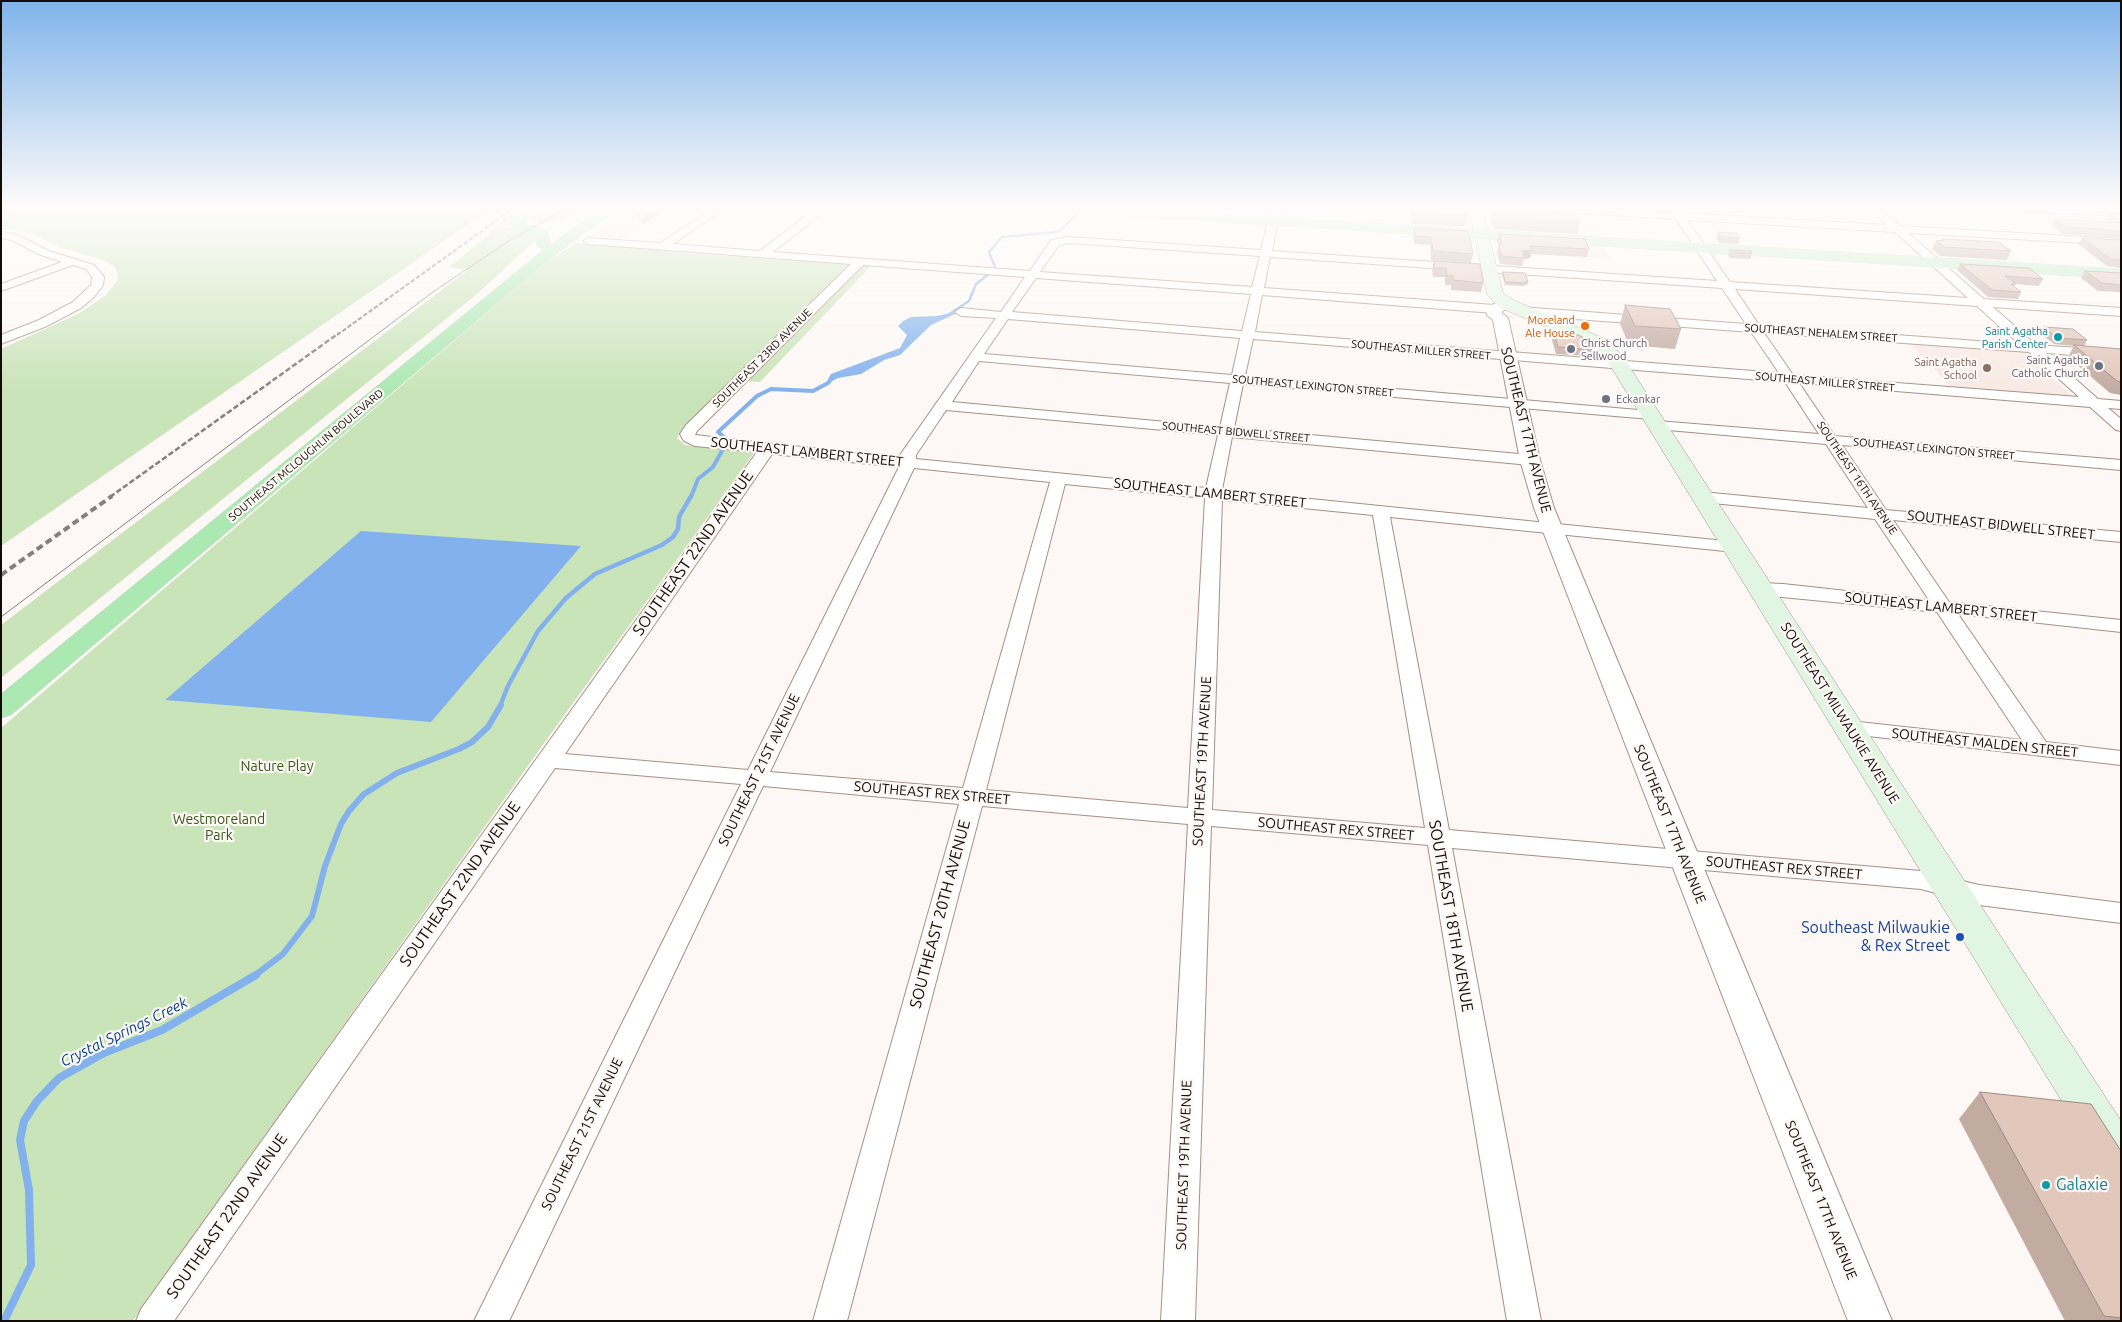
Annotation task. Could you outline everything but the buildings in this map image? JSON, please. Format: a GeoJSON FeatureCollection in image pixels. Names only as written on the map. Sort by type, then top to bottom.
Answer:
{"type":"FeatureCollection","features":[{"type":"Feature","properties":{"kind":"highway","name":"SOUTHEAST MCLOUGHLIN BOULEVARD"},"geometry":{"type":"LineString","coordinates":[[1,690],[515,270]]}},
{"type":"Feature","properties":{"kind":"highway","name":"SOUTHEAST MCLOUGHLIN BOULEVARD"},"geometry":{"type":"LineString","coordinates":[[1,708],[528,270]]}},
{"type":"Feature","properties":{"kind":"main road","name":"SOUTHEAST 17TH AVENUE"},"geometry":{"type":"LineString","coordinates":[[1488,270],[1495,294],[1505,311]]}},
{"type":"Feature","properties":{"kind":"main road"},"geometry":{"type":"LineString","coordinates":[[2049,270],[2121,274]]}},
{"type":"Feature","properties":{"kind":"main road","name":"SOUTHEAST MILWAUKIE AVENUE"},"geometry":{"type":"LineString","coordinates":[[1505,311],[1599,343],[1609,350],[1951,888],[2109,1123],[2121,1159]]}},
{"type":"Feature","properties":{"kind":"street"},"geometry":{"type":"LineString","coordinates":[[1,288],[51,270]]}},
{"type":"Feature","properties":{"kind":"street"},"geometry":{"type":"LineString","coordinates":[[1,340],[44,323],[77,305],[97,286],[98,278],[93,270]]}},
{"type":"Feature","properties":{"kind":"street","name":"SOUTHEAST 23RD AVENUE"},"geometry":{"type":"LineString","coordinates":[[687,436],[691,428],[852,270]]}},
{"type":"Feature","properties":{"kind":"street","name":"SOUTHEAST NEHALEM STREET"},"geometry":{"type":"LineString","coordinates":[[963,270],[1505,311],[2121,354]]}},
{"type":"Feature","properties":{"kind":"street","name":"SOUTHEAST 21ST AVENUE"},"geometry":{"type":"LineString","coordinates":[[491,1321],[909,463],[908,455],[1036,270]]}},
{"type":"Feature","properties":{"kind":"street","name":"SOUTHEAST 19TH AVENUE"},"geometry":{"type":"LineString","coordinates":[[1178,1321],[1214,494],[1225,431],[1262,270]]}},
{"type":"Feature","properties":{"kind":"street"},"geometry":{"type":"LineString","coordinates":[[1498,270],[2121,312]]}},
{"type":"Feature","properties":{"kind":"street","name":"SOUTHEAST 16TH AVENUE"},"geometry":{"type":"LineString","coordinates":[[1716,270],[2039,749]]}},
{"type":"Feature","properties":{"kind":"street"},"geometry":{"type":"LineString","coordinates":[[1944,270],[2121,427]]}},
{"type":"Feature","properties":{"kind":"street","name":"SOUTHEAST 17TH AVENUE"},"geometry":{"type":"LineString","coordinates":[[1505,311],[1508,356],[1530,460],[1544,508],[1870,1321]]}},
{"type":"Feature","properties":{"kind":"street","name":"SOUTHEAST MILLER STREET"},"geometry":{"type":"LineString","coordinates":[[961,312],[2121,405]]}},
{"type":"Feature","properties":{"kind":"street","name":"SOUTHEAST LEXINGTON STREET"},"geometry":{"type":"LineString","coordinates":[[975,357],[1519,404],[1831,440],[2121,465]]}},
{"type":"Feature","properties":{"kind":"street","name":"SOUTHEAST BIDWELL STREET"},"geometry":{"type":"LineString","coordinates":[[942,405],[1530,460]]}},
{"type":"Feature","properties":{"kind":"street","name":"SOUTHEAST LAMBERT STREET"},"geometry":{"type":"LineString","coordinates":[[687,436],[695,441],[1735,547]]}},
{"type":"Feature","properties":{"kind":"street","name":"SOUTHEAST 22ND AVENUE"},"geometry":{"type":"LineString","coordinates":[[153,1321],[768,448]]}},
{"type":"Feature","properties":{"kind":"street","name":"SOUTHEAST 20TH AVENUE"},"geometry":{"type":"LineString","coordinates":[[830,1321],[1059,478]]}},
{"type":"Feature","properties":{"kind":"street","name":"SOUTHEAST BIDWELL STREET"},"geometry":{"type":"LineString","coordinates":[[1702,497],[2121,537]]}},
{"type":"Feature","properties":{"kind":"street","name":"SOUTHEAST 18TH AVENUE"},"geometry":{"type":"LineString","coordinates":[[1380,510],[1524,1321]]}},
{"type":"Feature","properties":{"kind":"street","name":"SOUTHEAST LAMBERT STREET"},"geometry":{"type":"LineString","coordinates":[[1761,589],[2121,626]]}},
{"type":"Feature","properties":{"kind":"street","name":"SOUTHEAST MALDEN STREET"},"geometry":{"type":"LineString","coordinates":[[1850,728],[2121,758]]}},
{"type":"Feature","properties":{"kind":"street","name":"SOUTHEAST REX STREET"},"geometry":{"type":"LineString","coordinates":[[549,760],[1921,880],[1979,895],[2121,913]]}},
{"type":"Feature","properties":{"kind":"shaded area","name":"Saint Agatha School"},"geometry":{"type":"Polygon","coordinates":[[[1909,342],[2022,350],[2072,396],[1950,386],[1909,342]]]}},
{"type":"Feature","properties":{"kind":"green space"},"geometry":{"type":"Polygon","coordinates":[[[116,270],[402,270],[1,546],[1,349],[78,314],[105,296],[118,278],[116,270]]]}},
{"type":"Feature","properties":{"kind":"green space"},"geometry":{"type":"Polygon","coordinates":[[[466,270],[504,270],[477,294],[1,678],[1,625],[468,270],[466,270]]]}},
{"type":"Feature","properties":{"kind":"green space","name":"Westmoreland Park"},"geometry":{"type":"Polygon","coordinates":[[[537,270],[867,270],[760,382],[734,380],[679,434],[677,438],[685,445],[754,453],[542,746],[133,1321],[1,1321],[1,728],[537,270]]]}},
{"type":"Feature","properties":{"kind":"water"},"geometry":{"type":"Polygon","coordinates":[[[957,313],[931,325],[900,355],[884,360],[861,374],[838,378],[828,383],[831,374],[900,348],[907,335],[898,326],[903,321],[911,317],[937,316],[957,313]]]}},
{"type":"Feature","properties":{"kind":"water"},"geometry":{"type":"Polygon","coordinates":[[[361,531],[581,546],[431,722],[165,700],[361,531]]]}},
{"type":"Feature","properties":{"kind":"waterway","name":"Crystal Springs Creek"},"geometry":{"type":"LineString","coordinates":[[948,315],[969,301],[976,284],[994,270]]}},
{"type":"Feature","properties":{"kind":"waterway","name":"Crystal Springs Creek"},"geometry":{"type":"LineString","coordinates":[[691,497],[698,479],[713,467],[728,440],[718,432],[757,396],[771,389],[813,391],[828,383],[832,378]]}},
{"type":"Feature","properties":{"kind":"waterway","name":"Crystal Springs Creek"},"geometry":{"type":"LineString","coordinates":[[500,706],[508,686],[538,631],[566,598],[595,574],[662,545],[673,537],[678,529],[679,517],[691,496]]}},
{"type":"Feature","properties":{"kind":"waterway","name":"Crystal Springs Creek"},"geometry":{"type":"LineString","coordinates":[[254,976],[283,954],[312,916],[325,866],[341,824],[349,811],[364,794],[397,773],[459,749],[472,742],[488,727],[501,705]]}},
{"type":"Feature","properties":{"kind":"waterway","name":"Crystal Springs Creek"},"geometry":{"type":"LineString","coordinates":[[4,1321],[31,1265],[29,1190],[20,1140],[24,1121],[37,1101],[59,1078],[104,1053],[162,1030],[256,975]]}},
{"type":"Feature","properties":{"kind":"tram line"},"geometry":{"type":"LineString","coordinates":[[1,617],[433,292],[466,270]]}},
{"type":"Feature","properties":{"kind":"railway"},"geometry":{"type":"LineString","coordinates":[[337,335],[428,270]]}},
{"type":"Feature","properties":{"kind":"railway"},"geometry":{"type":"LineString","coordinates":[[110,497],[339,333]]}},
{"type":"Feature","properties":{"kind":"railway"},"geometry":{"type":"LineString","coordinates":[[1,575],[112,496]]}},
{"type":"Feature","properties":{"kind":"place","name":"Moreland Ale House"},"geometry":{"type":"Point","coordinates":[1585,326]}},
{"type":"Feature","properties":{"kind":"place","name":"Saint Agatha Parish Center"},"geometry":{"type":"Point","coordinates":[2058,337]}},
{"type":"Feature","properties":{"kind":"place","name":"Christ Church Sellwood"},"geometry":{"type":"Point","coordinates":[1571,349]}},
{"type":"Feature","properties":{"kind":"place","name":"Saint Agatha Catholic Church"},"geometry":{"type":"Point","coordinates":[2099,366]}},
{"type":"Feature","properties":{"kind":"place","name":"Saint Agatha School"},"geometry":{"type":"Point","coordinates":[1987,368]}},
{"type":"Feature","properties":{"kind":"place","name":"Eckankar"},"geometry":{"type":"Point","coordinates":[1606,399]}},
{"type":"Feature","properties":{"kind":"place","name":"Southeast Milwaukie & Rex Street"},"geometry":{"type":"Point","coordinates":[1960,937]}},
{"type":"Feature","properties":{"kind":"place","name":"Galaxie"},"geometry":{"type":"Point","coordinates":[2046,1185]}},
{"type":"Feature","properties":{"kind":"park label","name":"Nature Play"},"geometry":{"type":"Point","coordinates":[277,766]}}]}
